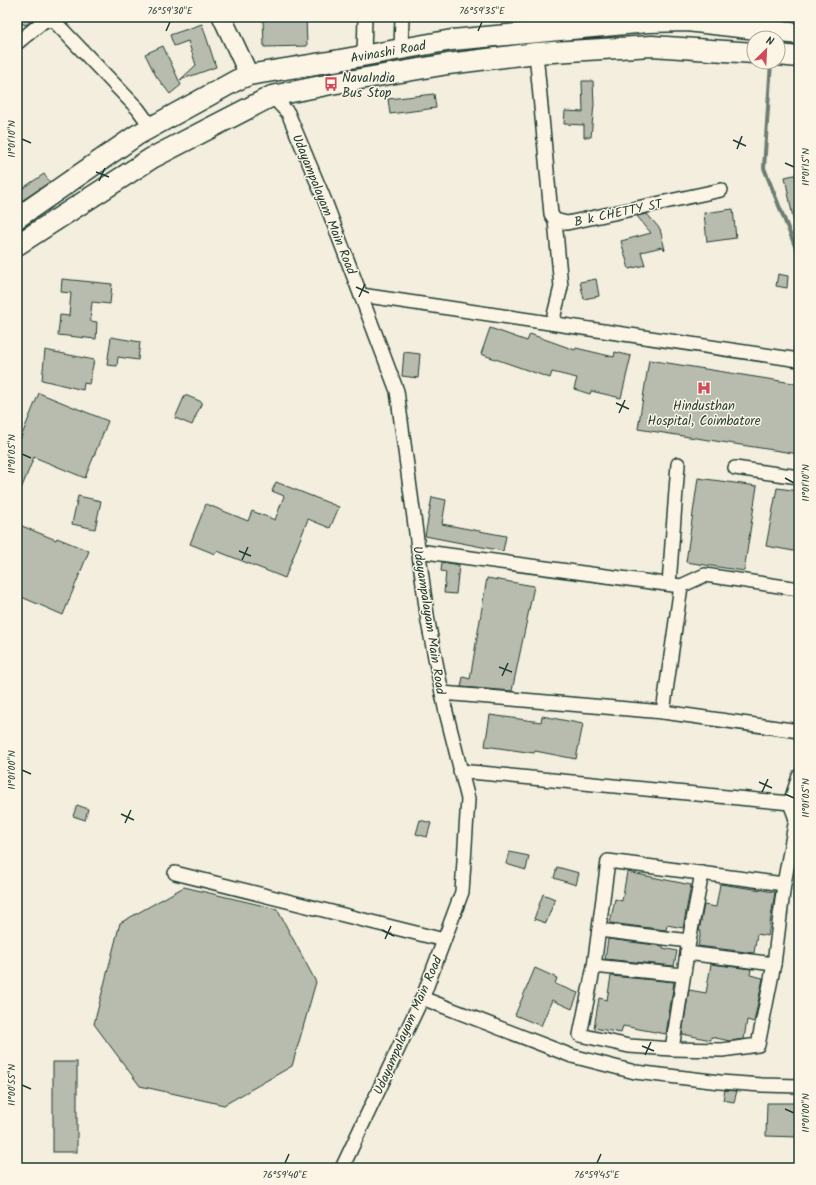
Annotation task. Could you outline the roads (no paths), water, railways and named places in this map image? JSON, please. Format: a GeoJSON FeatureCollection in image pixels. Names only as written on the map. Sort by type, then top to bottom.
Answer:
{"type":"FeatureCollection","features":[{"type":"Feature","properties":{"kind":"main road","name":"Avinashi Road"},"geometry":{"type":"LineString","coordinates":[[17,218],[137,135],[237,80],[249,75],[364,56],[526,25],[648,19],[796,33]]}},
{"type":"Feature","properties":{"kind":"main road","name":"Avinashi Road"},"geometry":{"type":"LineString","coordinates":[[17,245],[152,158],[272,96],[331,84],[448,64],[536,53],[652,46],[744,53]]}},
{"type":"Feature","properties":{"kind":"street"},"geometry":{"type":"LineString","coordinates":[[222,17],[249,75]]}},
{"type":"Feature","properties":{"kind":"street"},"geometry":{"type":"LineString","coordinates":[[364,56],[365,17]]}},
{"type":"Feature","properties":{"kind":"street"},"geometry":{"type":"LineString","coordinates":[[401,49],[402,17]]}},
{"type":"Feature","properties":{"kind":"street"},"geometry":{"type":"LineString","coordinates":[[17,43],[45,20],[55,22],[138,109],[151,127]]}},
{"type":"Feature","properties":{"kind":"street","name":"B k CHETTY ST"},"geometry":{"type":"LineString","coordinates":[[536,53],[551,214],[555,220],[567,223],[721,190]]}},
{"type":"Feature","properties":{"kind":"street","name":"Udayampalayam Main Road"},"geometry":{"type":"LineString","coordinates":[[272,96],[288,113],[325,201],[397,391],[428,622],[442,693],[468,800],[462,892],[422,998],[342,1168]]}},
{"type":"Feature","properties":{"kind":"street"},"geometry":{"type":"LineString","coordinates":[[552,323],[561,287],[555,220]]}},
{"type":"Feature","properties":{"kind":"street"},"geometry":{"type":"LineString","coordinates":[[361,295],[799,360]]}},
{"type":"Feature","properties":{"kind":"street"},"geometry":{"type":"LineString","coordinates":[[663,712],[675,585],[678,464]]}},
{"type":"Feature","properties":{"kind":"street"},"geometry":{"type":"LineString","coordinates":[[735,468],[799,478]]}},
{"type":"Feature","properties":{"kind":"street"},"geometry":{"type":"LineString","coordinates":[[418,551],[675,585],[705,575],[799,589]]}},
{"type":"Feature","properties":{"kind":"street"},"geometry":{"type":"LineString","coordinates":[[442,693],[663,712],[799,731]]}},
{"type":"Feature","properties":{"kind":"street"},"geometry":{"type":"LineString","coordinates":[[460,771],[790,803]]}},
{"type":"Feature","properties":{"kind":"street"},"geometry":{"type":"LineString","coordinates":[[784,884],[702,872],[608,861],[594,966],[580,1035],[629,1046],[672,1049],[722,1050],[758,1045],[774,964],[784,884],[796,819],[790,803],[799,776]]}},
{"type":"Feature","properties":{"kind":"street"},"geometry":{"type":"LineString","coordinates":[[672,1049],[688,947],[702,872]]}},
{"type":"Feature","properties":{"kind":"street"},"geometry":{"type":"LineString","coordinates":[[175,873],[444,940]]}},
{"type":"Feature","properties":{"kind":"street"},"geometry":{"type":"LineString","coordinates":[[599,930],[774,964]]}},
{"type":"Feature","properties":{"kind":"street"},"geometry":{"type":"LineString","coordinates":[[594,966],[684,975]]}},
{"type":"Feature","properties":{"kind":"street"},"geometry":{"type":"LineString","coordinates":[[422,998],[572,1056],[635,1072],[734,1083],[799,1086]]}},
{"type":"Feature","properties":{"kind":"waterway"},"geometry":{"type":"LineString","coordinates":[[774,17],[774,26]]}},
{"type":"Feature","properties":{"kind":"waterway"},"geometry":{"type":"LineString","coordinates":[[770,70],[764,168],[795,246],[799,252]]}},
{"type":"Feature","properties":{"kind":"place","name":"NavaIndia Bus Stop"},"geometry":{"type":"Point","coordinates":[331,84]}},
{"type":"Feature","properties":{"kind":"place","name":"Hindusthan Hospital, Coimbatore"},"geometry":{"type":"Point","coordinates":[704,388]}}]}
